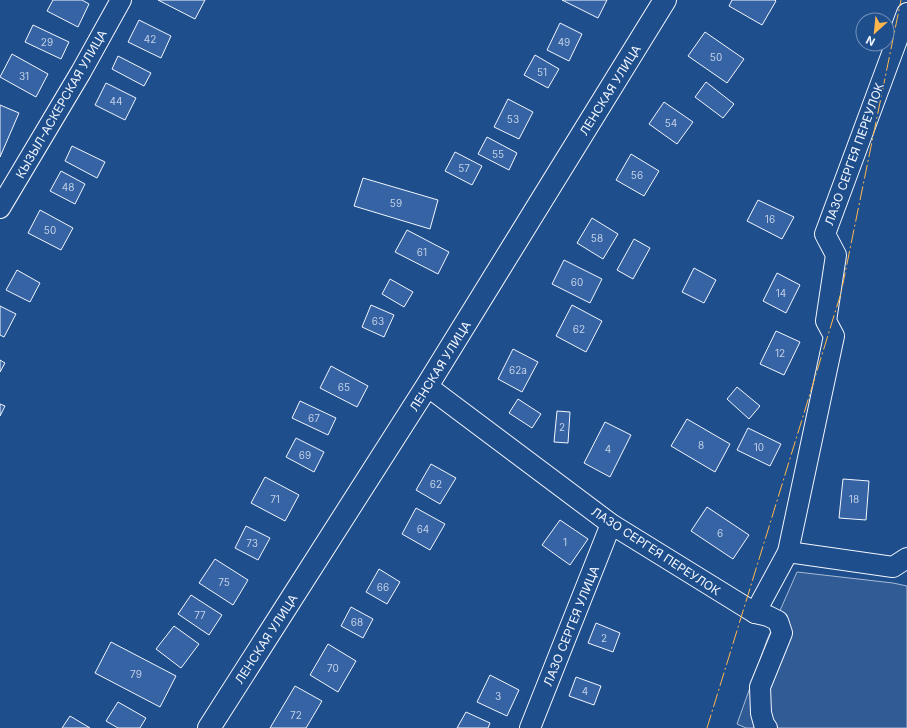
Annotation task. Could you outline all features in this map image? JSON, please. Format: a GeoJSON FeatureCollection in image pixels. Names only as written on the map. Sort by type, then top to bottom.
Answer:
{"type":"FeatureCollection","features":[{"type":"Feature","properties":{"kind":"main road","name":"ЛЕНСКАЯ УЛИЦА"},"geometry":{"type":"LineString","coordinates":[[209,728],[427,386],[665,0]]}},
{"type":"Feature","properties":{"kind":"street","name":"КЫЗЫЛ-АСКЕРСКАЯ УЛИЦА"},"geometry":{"type":"LineString","coordinates":[[0,208],[81,72],[121,0]]}},
{"type":"Feature","properties":{"kind":"street","name":"ЛАЗО СЕРГЕЯ ПЕРЕУЛОК"},"geometry":{"type":"LineString","coordinates":[[427,386],[611,524],[755,613],[788,552],[834,336],[826,321],[836,255],[825,234],[907,13]]}},
{"type":"Feature","properties":{"kind":"street","name":"ЛАЗО СЕРГЕЯ УЛИЦА"},"geometry":{"type":"LineString","coordinates":[[530,728],[611,524]]}},
{"type":"Feature","properties":{"kind":"street"},"geometry":{"type":"LineString","coordinates":[[788,552],[893,567],[907,558]]}},
{"type":"Feature","properties":{"kind":"street"},"geometry":{"type":"LineString","coordinates":[[755,613],[768,616],[778,621],[782,633],[760,687],[761,712],[764,724],[767,728]]}},
{"type":"Feature","properties":{"kind":"shaded area"},"geometry":{"type":"Polygon","coordinates":[[[797,572],[893,583],[907,586],[907,728],[746,728],[737,724],[767,640],[797,572]]]}},
{"type":"Feature","properties":{"kind":"building"},"geometry":{"type":"Polygon","coordinates":[[[53,0],[82,0],[89,4],[78,27],[47,11],[53,0]]]}},
{"type":"Feature","properties":{"kind":"building"},"geometry":{"type":"Polygon","coordinates":[[[158,0],[205,0],[195,19],[158,0]]]}},
{"type":"Feature","properties":{"kind":"building"},"geometry":{"type":"Polygon","coordinates":[[[562,0],[607,0],[598,18],[562,0]]]}},
{"type":"Feature","properties":{"kind":"building"},"geometry":{"type":"Polygon","coordinates":[[[732,0],[776,1],[762,25],[729,6],[732,0]]]}},
{"type":"Feature","properties":{"kind":"building"},"geometry":{"type":"Polygon","coordinates":[[[139,20],[171,36],[161,58],[128,42],[139,20]]]}},
{"type":"Feature","properties":{"kind":"building"},"geometry":{"type":"Polygon","coordinates":[[[560,23],[582,34],[569,61],[547,50],[560,23]]]}},
{"type":"Feature","properties":{"kind":"building"},"geometry":{"type":"Polygon","coordinates":[[[33,25],[69,42],[61,59],[25,42],[33,25]]]}},
{"type":"Feature","properties":{"kind":"building"},"geometry":{"type":"Polygon","coordinates":[[[705,32],[744,59],[727,83],[688,56],[705,32]]]}},
{"type":"Feature","properties":{"kind":"building"},"geometry":{"type":"Polygon","coordinates":[[[12,54],[48,74],[36,97],[0,77],[12,54]]]}},
{"type":"Feature","properties":{"kind":"building"},"geometry":{"type":"Polygon","coordinates":[[[535,55],[559,69],[548,88],[524,75],[535,55]]]}},
{"type":"Feature","properties":{"kind":"building"},"geometry":{"type":"Polygon","coordinates":[[[118,56],[151,73],[144,86],[112,69],[118,56]]]}},
{"type":"Feature","properties":{"kind":"building"},"geometry":{"type":"Polygon","coordinates":[[[706,82],[734,104],[723,118],[695,97],[706,82]]]}},
{"type":"Feature","properties":{"kind":"building"},"geometry":{"type":"Polygon","coordinates":[[[106,83],[136,98],[125,120],[95,105],[106,83]]]}},
{"type":"Feature","properties":{"kind":"building"},"geometry":{"type":"Polygon","coordinates":[[[508,99],[533,112],[519,139],[494,127],[508,99]]]}},
{"type":"Feature","properties":{"kind":"building"},"geometry":{"type":"Polygon","coordinates":[[[664,102],[693,122],[677,144],[649,124],[664,102]]]}},
{"type":"Feature","properties":{"kind":"building"},"geometry":{"type":"Polygon","coordinates":[[[0,105],[19,113],[0,157],[0,105]]]}},
{"type":"Feature","properties":{"kind":"building"},"geometry":{"type":"Polygon","coordinates":[[[487,137],[517,153],[509,170],[478,154],[487,137]]]}},
{"type":"Feature","properties":{"kind":"building"},"geometry":{"type":"Polygon","coordinates":[[[72,146],[105,162],[97,178],[65,161],[72,146]]]}},
{"type":"Feature","properties":{"kind":"building"},"geometry":{"type":"Polygon","coordinates":[[[455,152],[482,166],[472,185],[445,171],[455,152]]]}},
{"type":"Feature","properties":{"kind":"building"},"geometry":{"type":"Polygon","coordinates":[[[631,154],[659,171],[644,196],[616,180],[631,154]]]}},
{"type":"Feature","properties":{"kind":"building"},"geometry":{"type":"Polygon","coordinates":[[[61,171],[85,184],[75,204],[50,191],[61,171]]]}},
{"type":"Feature","properties":{"kind":"building"},"geometry":{"type":"Polygon","coordinates":[[[363,178],[438,200],[430,229],[354,206],[363,178]]]}},
{"type":"Feature","properties":{"kind":"building"},"geometry":{"type":"Polygon","coordinates":[[[758,200],[794,217],[782,239],[747,221],[758,200]]]}},
{"type":"Feature","properties":{"kind":"building"},"geometry":{"type":"Polygon","coordinates":[[[40,210],[73,228],[61,250],[28,233],[40,210]]]}},
{"type":"Feature","properties":{"kind":"building"},"geometry":{"type":"Polygon","coordinates":[[[592,218],[618,234],[603,259],[577,243],[592,218]]]}},
{"type":"Feature","properties":{"kind":"building"},"geometry":{"type":"Polygon","coordinates":[[[407,230],[449,252],[438,274],[395,252],[407,230]]]}},
{"type":"Feature","properties":{"kind":"building"},"geometry":{"type":"Polygon","coordinates":[[[634,239],[650,248],[633,279],[617,270],[634,239]]]}},
{"type":"Feature","properties":{"kind":"building"},"geometry":{"type":"Polygon","coordinates":[[[564,260],[602,279],[590,303],[552,284],[564,260]]]}},
{"type":"Feature","properties":{"kind":"building"},"geometry":{"type":"Polygon","coordinates":[[[694,268],[716,280],[704,303],[682,292],[694,268]]]}},
{"type":"Feature","properties":{"kind":"building"},"geometry":{"type":"Polygon","coordinates":[[[17,270],[40,283],[30,302],[6,290],[17,270]]]}},
{"type":"Feature","properties":{"kind":"building"},"geometry":{"type":"Polygon","coordinates":[[[777,273],[800,285],[786,313],[763,301],[777,273]]]}},
{"type":"Feature","properties":{"kind":"building"},"geometry":{"type":"Polygon","coordinates":[[[390,279],[413,292],[404,307],[382,294],[390,279]]]}},
{"type":"Feature","properties":{"kind":"building"},"geometry":{"type":"Polygon","coordinates":[[[371,305],[394,315],[384,337],[362,327],[371,305]]]}},
{"type":"Feature","properties":{"kind":"building"},"geometry":{"type":"Polygon","coordinates":[[[572,305],[602,321],[586,352],[556,336],[572,305]]]}},
{"type":"Feature","properties":{"kind":"building"},"geometry":{"type":"Polygon","coordinates":[[[0,306],[16,314],[4,337],[0,335],[0,306]]]}},
{"type":"Feature","properties":{"kind":"building"},"geometry":{"type":"Polygon","coordinates":[[[776,331],[800,342],[784,375],[760,364],[776,331]]]}},
{"type":"Feature","properties":{"kind":"building"},"geometry":{"type":"Polygon","coordinates":[[[513,349],[538,362],[522,392],[498,379],[513,349]]]}},
{"type":"Feature","properties":{"kind":"building"},"geometry":{"type":"Polygon","coordinates":[[[0,360],[5,363],[0,372],[0,360]]]}},
{"type":"Feature","properties":{"kind":"building"},"geometry":{"type":"Polygon","coordinates":[[[331,366],[368,386],[357,407],[320,388],[331,366]]]}},
{"type":"Feature","properties":{"kind":"building"},"geometry":{"type":"Polygon","coordinates":[[[737,387],[760,406],[749,419],[727,399],[737,387]]]}},
{"type":"Feature","properties":{"kind":"building"},"geometry":{"type":"Polygon","coordinates":[[[518,399],[541,414],[532,428],[509,413],[518,399]]]}},
{"type":"Feature","properties":{"kind":"building"},"geometry":{"type":"Polygon","coordinates":[[[300,401],[336,418],[328,435],[292,418],[300,401]]]}},
{"type":"Feature","properties":{"kind":"building"},"geometry":{"type":"Polygon","coordinates":[[[0,404],[5,406],[0,416],[0,404]]]}},
{"type":"Feature","properties":{"kind":"building"},"geometry":{"type":"Polygon","coordinates":[[[557,411],[570,412],[568,443],[554,442],[557,411]]]}},
{"type":"Feature","properties":{"kind":"building"},"geometry":{"type":"Polygon","coordinates":[[[687,419],[730,444],[715,472],[671,446],[687,419]]]}},
{"type":"Feature","properties":{"kind":"building"},"geometry":{"type":"Polygon","coordinates":[[[605,422],[631,435],[610,477],[584,463],[605,422]]]}},
{"type":"Feature","properties":{"kind":"building"},"geometry":{"type":"Polygon","coordinates":[[[748,428],[781,444],[770,466],[737,450],[748,428]]]}},
{"type":"Feature","properties":{"kind":"building"},"geometry":{"type":"Polygon","coordinates":[[[296,438],[324,452],[314,472],[286,457],[296,438]]]}},
{"type":"Feature","properties":{"kind":"building"},"geometry":{"type":"Polygon","coordinates":[[[431,464],[456,478],[440,504],[416,490],[431,464]]]}},
{"type":"Feature","properties":{"kind":"building"},"geometry":{"type":"Polygon","coordinates":[[[265,477],[299,495],[285,521],[251,503],[265,477]]]}},
{"type":"Feature","properties":{"kind":"building"},"geometry":{"type":"Polygon","coordinates":[[[843,479],[869,481],[866,520],[839,518],[843,479]]]}},
{"type":"Feature","properties":{"kind":"building"},"geometry":{"type":"Polygon","coordinates":[[[707,507],[749,535],[733,559],[691,531],[707,507]]]}},
{"type":"Feature","properties":{"kind":"building"},"geometry":{"type":"Polygon","coordinates":[[[416,508],[445,524],[430,550],[402,534],[416,508]]]}},
{"type":"Feature","properties":{"kind":"building"},"geometry":{"type":"Polygon","coordinates":[[[560,520],[588,539],[570,565],[542,545],[560,520]]]}},
{"type":"Feature","properties":{"kind":"building"},"geometry":{"type":"Polygon","coordinates":[[[246,526],[270,538],[258,560],[235,548],[246,526]]]}},
{"type":"Feature","properties":{"kind":"building"},"geometry":{"type":"Polygon","coordinates":[[[215,559],[248,580],[233,605],[199,583],[215,559]]]}},
{"type":"Feature","properties":{"kind":"building"},"geometry":{"type":"Polygon","coordinates":[[[379,569],[400,582],[387,604],[366,592],[379,569]]]}},
{"type":"Feature","properties":{"kind":"building"},"geometry":{"type":"Polygon","coordinates":[[[191,595],[222,615],[209,635],[178,614],[191,595]]]}},
{"type":"Feature","properties":{"kind":"building"},"geometry":{"type":"Polygon","coordinates":[[[351,607],[373,619],[363,638],[341,626],[351,607]]]}},
{"type":"Feature","properties":{"kind":"building"},"geometry":{"type":"Polygon","coordinates":[[[596,623],[620,633],[613,652],[588,643],[596,623]]]}},
{"type":"Feature","properties":{"kind":"building"},"geometry":{"type":"Polygon","coordinates":[[[174,626],[199,644],[181,668],[156,649],[174,626]]]}},
{"type":"Feature","properties":{"kind":"building"},"geometry":{"type":"Polygon","coordinates":[[[111,642],[176,676],[160,707],[95,673],[111,642]]]}},
{"type":"Feature","properties":{"kind":"building"},"geometry":{"type":"Polygon","coordinates":[[[328,644],[356,661],[338,692],[310,675],[328,644]]]}},
{"type":"Feature","properties":{"kind":"building"},"geometry":{"type":"Polygon","coordinates":[[[490,675],[519,690],[507,716],[477,702],[490,675]]]}},
{"type":"Feature","properties":{"kind":"building"},"geometry":{"type":"Polygon","coordinates":[[[576,677],[601,686],[594,705],[569,696],[576,677]]]}},
{"type":"Feature","properties":{"kind":"building"},"geometry":{"type":"Polygon","coordinates":[[[295,686],[322,701],[306,728],[270,728],[295,686]]]}},
{"type":"Feature","properties":{"kind":"building"},"geometry":{"type":"Polygon","coordinates":[[[118,702],[146,718],[140,728],[118,728],[106,721],[118,702]]]}},
{"type":"Feature","properties":{"kind":"building"},"geometry":{"type":"Polygon","coordinates":[[[466,712],[490,723],[488,728],[457,728],[466,712]]]}},
{"type":"Feature","properties":{"kind":"building"},"geometry":{"type":"Polygon","coordinates":[[[70,716],[90,728],[62,728],[70,716]]]}},
{"type":"Feature","properties":{"kind":"power"},"geometry":{"type":"LineString","coordinates":[[707,728],[841,293],[901,0]]}}]}
